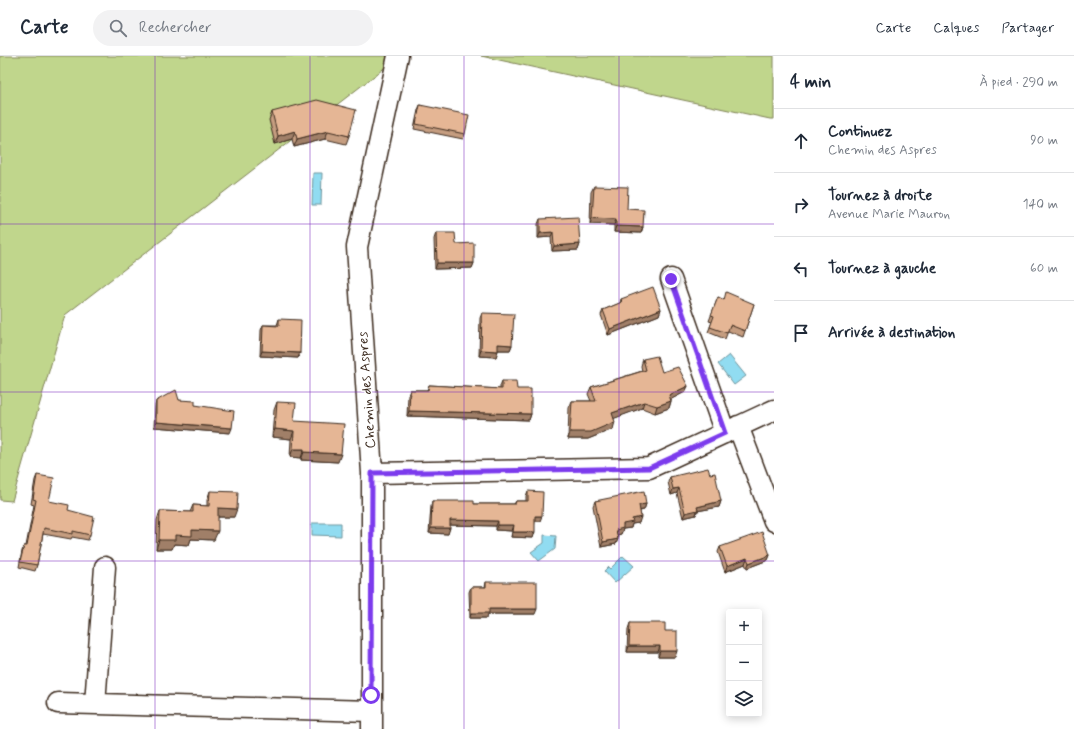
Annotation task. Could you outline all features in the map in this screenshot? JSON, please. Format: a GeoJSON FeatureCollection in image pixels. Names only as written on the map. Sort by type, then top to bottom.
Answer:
{"type":"FeatureCollection","features":[{"type":"Feature","properties":{"kind":"street","name":"Chemin des Aspres"},"geometry":{"type":"LineString","coordinates":[[372,720],[372,473],[357,246],[398,56]]}},
{"type":"Feature","properties":{"kind":"street"},"geometry":{"type":"LineString","coordinates":[[671,279],[732,430],[774,521]]}},
{"type":"Feature","properties":{"kind":"street"},"geometry":{"type":"LineString","coordinates":[[372,473],[649,468],[774,410]]}},
{"type":"Feature","properties":{"kind":"street"},"geometry":{"type":"LineString","coordinates":[[95,704],[105,567]]}},
{"type":"Feature","properties":{"kind":"street"},"geometry":{"type":"LineString","coordinates":[[58,703],[372,720]]}},
{"type":"Feature","properties":{"kind":"green space"},"geometry":{"type":"Polygon","coordinates":[[[0,56],[400,56],[65,315],[12,501],[0,500],[0,56]]]}},
{"type":"Feature","properties":{"kind":"green space"},"geometry":{"type":"Polygon","coordinates":[[[481,56],[774,56],[774,119],[770,119],[481,56]]]}},
{"type":"Feature","properties":{"kind":"water"},"geometry":{"type":"Polygon","coordinates":[[[313,173],[322,173],[321,205],[312,205],[313,173]]]}},
{"type":"Feature","properties":{"kind":"water"},"geometry":{"type":"Polygon","coordinates":[[[729,355],[746,376],[734,385],[718,364],[729,355]]]}},
{"type":"Feature","properties":{"kind":"water"},"geometry":{"type":"Polygon","coordinates":[[[312,523],[341,523],[341,536],[312,535],[312,523]]]}},
{"type":"Feature","properties":{"kind":"water"},"geometry":{"type":"Polygon","coordinates":[[[544,535],[556,536],[555,549],[539,561],[531,552],[544,543],[544,535]]]}},
{"type":"Feature","properties":{"kind":"water"},"geometry":{"type":"Polygon","coordinates":[[[623,556],[634,566],[615,583],[604,571],[608,567],[610,569],[623,556]]]}},
{"type":"Feature","properties":{"kind":"building"},"geometry":{"type":"Polygon","coordinates":[[[317,100],[356,110],[349,136],[328,131],[297,139],[295,131],[278,136],[272,112],[317,100]]]}},
{"type":"Feature","properties":{"kind":"building"},"geometry":{"type":"Polygon","coordinates":[[[420,105],[469,115],[465,134],[416,124],[420,105]]]}},
{"type":"Feature","properties":{"kind":"building"},"geometry":{"type":"Polygon","coordinates":[[[594,186],[628,187],[627,209],[644,210],[643,227],[616,226],[616,219],[592,218],[594,186]]]}},
{"type":"Feature","properties":{"kind":"building"},"geometry":{"type":"Polygon","coordinates":[[[578,217],[580,244],[554,246],[553,232],[540,233],[540,219],[578,217]]]}},
{"type":"Feature","properties":{"kind":"building"},"geometry":{"type":"Polygon","coordinates":[[[436,233],[455,233],[456,244],[474,243],[474,263],[437,263],[436,233]]]}},
{"type":"Feature","properties":{"kind":"building"},"geometry":{"type":"Polygon","coordinates":[[[653,287],[661,309],[610,329],[603,310],[622,302],[621,299],[653,287]]]}},
{"type":"Feature","properties":{"kind":"building"},"geometry":{"type":"Polygon","coordinates":[[[726,292],[754,304],[745,331],[730,325],[727,333],[710,327],[714,316],[711,315],[718,297],[724,300],[726,292]]]}},
{"type":"Feature","properties":{"kind":"building"},"geometry":{"type":"Polygon","coordinates":[[[482,313],[514,314],[512,345],[498,344],[498,351],[481,350],[482,313]]]}},
{"type":"Feature","properties":{"kind":"building"},"geometry":{"type":"Polygon","coordinates":[[[279,319],[301,320],[300,353],[262,351],[263,325],[279,326],[279,319]]]}},
{"type":"Feature","properties":{"kind":"building"},"geometry":{"type":"Polygon","coordinates":[[[657,356],[662,372],[678,367],[688,386],[669,395],[671,401],[657,406],[644,402],[612,413],[615,422],[591,432],[570,432],[572,401],[596,401],[591,387],[646,370],[643,359],[657,356]]]}},
{"type":"Feature","properties":{"kind":"building"},"geometry":{"type":"Polygon","coordinates":[[[502,381],[516,381],[517,389],[531,389],[531,414],[409,411],[410,390],[428,390],[429,385],[502,389],[502,381]]]}},
{"type":"Feature","properties":{"kind":"building"},"geometry":{"type":"Polygon","coordinates":[[[176,390],[179,400],[195,401],[195,405],[234,411],[232,428],[156,422],[156,401],[176,390]]]}},
{"type":"Feature","properties":{"kind":"building"},"geometry":{"type":"Polygon","coordinates":[[[277,402],[296,403],[294,421],[344,424],[341,454],[304,452],[304,449],[293,449],[294,431],[275,429],[277,402]]]}},
{"type":"Feature","properties":{"kind":"building"},"geometry":{"type":"Polygon","coordinates":[[[708,468],[710,474],[715,473],[721,501],[697,507],[698,510],[685,513],[679,488],[673,489],[670,477],[708,468]]]}},
{"type":"Feature","properties":{"kind":"building"},"geometry":{"type":"Polygon","coordinates":[[[37,475],[54,478],[49,501],[69,505],[68,510],[94,517],[90,535],[73,531],[73,534],[44,528],[37,565],[20,562],[24,546],[27,546],[36,500],[33,499],[37,475]]]}},
{"type":"Feature","properties":{"kind":"building"},"geometry":{"type":"Polygon","coordinates":[[[210,491],[238,492],[237,509],[218,508],[218,531],[192,530],[192,536],[175,535],[175,540],[159,540],[160,511],[193,512],[193,505],[209,506],[210,491]]]}},
{"type":"Feature","properties":{"kind":"building"},"geometry":{"type":"Polygon","coordinates":[[[528,491],[543,492],[542,516],[535,516],[535,532],[513,532],[514,525],[498,525],[498,521],[450,520],[450,528],[431,528],[432,501],[474,501],[474,504],[515,504],[516,501],[528,501],[528,491]]]}},
{"type":"Feature","properties":{"kind":"building"},"geometry":{"type":"Polygon","coordinates":[[[644,491],[646,504],[639,505],[641,517],[632,519],[633,522],[623,524],[623,528],[616,530],[618,539],[603,542],[595,501],[644,491]]]}},
{"type":"Feature","properties":{"kind":"building"},"geometry":{"type":"Polygon","coordinates":[[[762,532],[770,555],[749,563],[747,558],[727,566],[720,547],[762,532]]]}},
{"type":"Feature","properties":{"kind":"building"},"geometry":{"type":"Polygon","coordinates":[[[486,582],[537,582],[537,609],[489,609],[489,613],[471,613],[471,587],[486,587],[486,582]]]}},
{"type":"Feature","properties":{"kind":"building"},"geometry":{"type":"Polygon","coordinates":[[[630,623],[665,623],[665,631],[677,631],[677,651],[660,651],[660,646],[629,646],[630,623]]]}},
{"type":"Feature","properties":{"kind":"route"},"geometry":{"type":"LineString","coordinates":[[371,695],[372,473],[649,468],[725,433],[671,279]]}}]}
